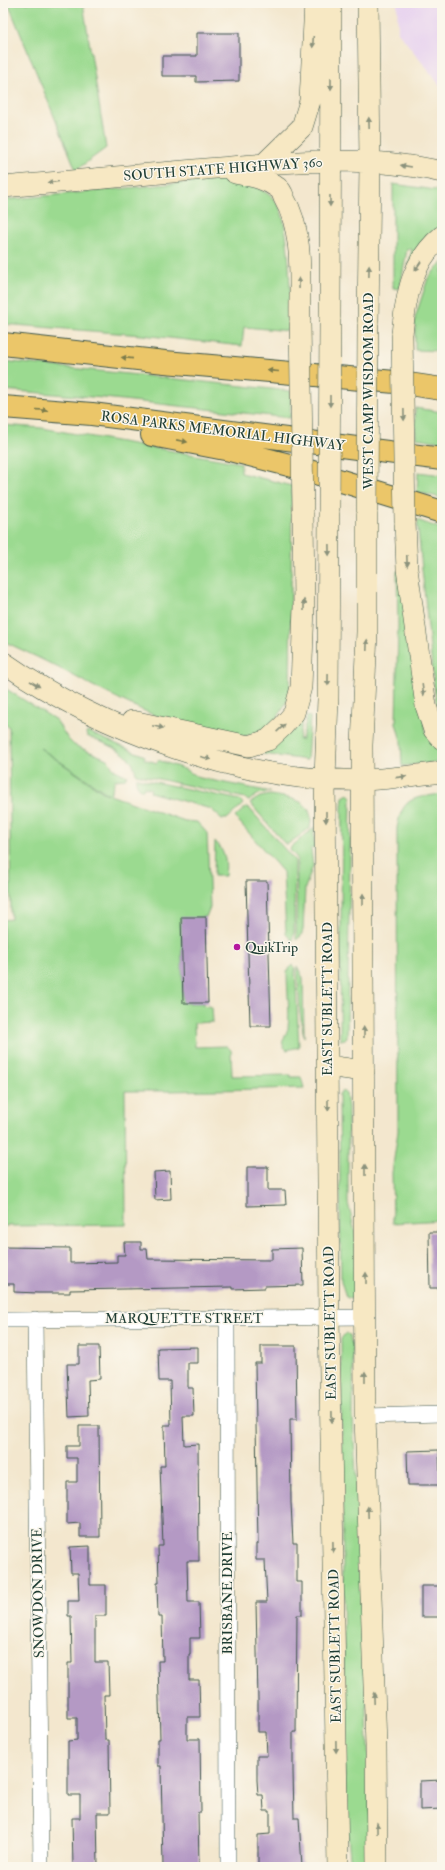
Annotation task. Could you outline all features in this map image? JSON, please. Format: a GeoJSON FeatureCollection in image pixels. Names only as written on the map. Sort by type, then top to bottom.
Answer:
{"type":"FeatureCollection","features":[{"type":"Feature","properties":{"kind":"highway"},"geometry":{"type":"LineString","coordinates":[[3,344],[165,362],[395,382],[442,389]]}},
{"type":"Feature","properties":{"kind":"highway"},"geometry":{"type":"LineString","coordinates":[[395,382],[442,383]]}},
{"type":"Feature","properties":{"kind":"highway","name":"ROSA PARKS MEMORIAL HIGHWAY"},"geometry":{"type":"LineString","coordinates":[[3,407],[92,414],[442,459]]}},
{"type":"Feature","properties":{"kind":"highway"},"geometry":{"type":"LineString","coordinates":[[92,414],[114,427],[230,450],[293,466],[442,512]]}},
{"type":"Feature","properties":{"kind":"main road"},"geometry":{"type":"LineString","coordinates":[[264,164],[302,127],[310,101],[316,3]]}},
{"type":"Feature","properties":{"kind":"main road"},"geometry":{"type":"LineString","coordinates":[[325,778],[328,699],[332,3]]}},
{"type":"Feature","properties":{"kind":"main road","name":"WEST CAMP WISDOM ROAD"},"geometry":{"type":"LineString","coordinates":[[362,780],[367,632],[370,162],[368,3]]}},
{"type":"Feature","properties":{"kind":"main road","name":"SOUTH STATE HIGHWAY 360"},"geometry":{"type":"LineString","coordinates":[[3,187],[264,164],[370,162],[391,163],[442,172]]}},
{"type":"Feature","properties":{"kind":"main road"},"geometry":{"type":"LineString","coordinates":[[92,713],[249,746],[268,740],[284,726],[294,712],[301,687],[304,607],[303,511],[299,248],[296,230],[287,203],[279,188],[259,177],[211,168]]}},
{"type":"Feature","properties":{"kind":"main road"},"geometry":{"type":"LineString","coordinates":[[442,236],[433,244],[414,272],[405,302],[402,334],[407,569],[426,706],[434,730],[442,739]]}},
{"type":"Feature","properties":{"kind":"main road"},"geometry":{"type":"LineString","coordinates":[[3,662],[34,684],[69,703],[137,735],[205,757],[259,770],[325,778],[362,780],[442,772]]}},
{"type":"Feature","properties":{"kind":"main road","name":"EAST SUBLETT ROAD"},"geometry":{"type":"LineString","coordinates":[[325,778],[329,1317],[338,1867]]}},
{"type":"Feature","properties":{"kind":"main road"},"geometry":{"type":"LineString","coordinates":[[362,780],[366,1317],[365,1416],[376,1746],[377,1867]]}},
{"type":"Feature","properties":{"kind":"main road"},"geometry":{"type":"LineString","coordinates":[[327,1066],[364,1070]]}},
{"type":"Feature","properties":{"kind":"street","name":"MARQUETTE STREET"},"geometry":{"type":"LineString","coordinates":[[3,1320],[366,1317]]}},
{"type":"Feature","properties":{"kind":"street","name":"BRISBANE DRIVE"},"geometry":{"type":"LineString","coordinates":[[227,1318],[228,1867]]}},
{"type":"Feature","properties":{"kind":"street","name":"SNOWDON DRIVE"},"geometry":{"type":"LineString","coordinates":[[35,1319],[41,1867]]}},
{"type":"Feature","properties":{"kind":"street"},"geometry":{"type":"LineString","coordinates":[[365,1416],[442,1414]]}},
{"type":"Feature","properties":{"kind":"shaded area"},"geometry":{"type":"Polygon","coordinates":[[[397,3],[442,3],[442,88],[398,32],[397,3]]]}},
{"type":"Feature","properties":{"kind":"green space"},"geometry":{"type":"Polygon","coordinates":[[[8,3],[83,3],[106,148],[76,170],[8,3]]]}},
{"type":"Feature","properties":{"kind":"green space"},"geometry":{"type":"Polygon","coordinates":[[[232,178],[268,194],[277,203],[282,213],[289,264],[291,331],[244,327],[242,346],[142,335],[3,324],[3,200],[232,178]]]}},
{"type":"Feature","properties":{"kind":"green space"},"geometry":{"type":"Polygon","coordinates":[[[393,184],[442,191],[442,230],[408,266],[412,249],[407,249],[400,289],[393,288],[393,184]]]}},
{"type":"Feature","properties":{"kind":"green space"},"geometry":{"type":"Polygon","coordinates":[[[442,262],[442,351],[415,350],[415,318],[428,278],[442,262]]]}},
{"type":"Feature","properties":{"kind":"green space"},"geometry":{"type":"Polygon","coordinates":[[[3,361],[291,391],[290,418],[104,398],[3,390],[3,361]]]}},
{"type":"Feature","properties":{"kind":"green space"},"geometry":{"type":"Polygon","coordinates":[[[415,408],[442,412],[442,442],[416,438],[415,408]]]}},
{"type":"Feature","properties":{"kind":"green space"},"geometry":{"type":"Polygon","coordinates":[[[3,425],[42,428],[241,463],[241,473],[292,486],[290,694],[283,709],[271,725],[250,735],[229,737],[204,733],[176,724],[147,712],[3,641],[3,425]]]}},
{"type":"Feature","properties":{"kind":"green space"},"geometry":{"type":"Polygon","coordinates":[[[418,472],[442,475],[442,498],[417,492],[418,472]]]}},
{"type":"Feature","properties":{"kind":"green space"},"geometry":{"type":"Polygon","coordinates":[[[417,520],[442,529],[442,717],[437,705],[434,686],[417,520]]]}},
{"type":"Feature","properties":{"kind":"green space"},"geometry":{"type":"Polygon","coordinates":[[[397,571],[400,571],[426,732],[442,751],[442,762],[402,766],[401,741],[396,723],[398,625],[397,571]]]}},
{"type":"Feature","properties":{"kind":"green space"},"geometry":{"type":"Polygon","coordinates":[[[3,687],[56,720],[68,739],[74,745],[107,759],[115,770],[127,776],[124,779],[115,780],[110,795],[185,821],[197,822],[207,833],[210,907],[206,917],[181,918],[183,1003],[203,1003],[203,1005],[212,1007],[213,1022],[194,1023],[195,1047],[227,1046],[231,1050],[232,1076],[291,1075],[291,1077],[301,1077],[304,1088],[125,1091],[126,1225],[3,1226],[3,920],[11,919],[9,727],[3,723],[3,687]],[[40,748],[103,792],[108,794],[40,748]]]}},
{"type":"Feature","properties":{"kind":"green space"},"geometry":{"type":"Polygon","coordinates":[[[304,713],[299,740],[302,739],[307,716],[310,717],[307,760],[263,754],[304,713]]]}},
{"type":"Feature","properties":{"kind":"green space"},"geometry":{"type":"Polygon","coordinates":[[[88,732],[145,756],[144,759],[157,763],[158,760],[184,769],[200,778],[271,792],[259,794],[248,801],[245,798],[136,774],[134,766],[124,754],[117,749],[87,736],[86,733],[88,732]]]}},
{"type":"Feature","properties":{"kind":"green space"},"geometry":{"type":"Polygon","coordinates":[[[136,778],[240,800],[243,804],[227,819],[222,819],[211,809],[150,792],[151,789],[144,787],[143,790],[137,785],[136,778]]]}},
{"type":"Feature","properties":{"kind":"green space"},"geometry":{"type":"Polygon","coordinates":[[[348,794],[351,797],[347,1037],[340,1040],[342,806],[343,797],[348,794]]]}},
{"type":"Feature","properties":{"kind":"green space"},"geometry":{"type":"Polygon","coordinates":[[[442,794],[442,1220],[393,1223],[392,1173],[398,1131],[397,828],[402,810],[411,800],[424,796],[442,794]]]}},
{"type":"Feature","properties":{"kind":"green space"},"geometry":{"type":"Polygon","coordinates":[[[270,795],[293,799],[300,802],[309,811],[311,818],[310,828],[288,844],[285,844],[250,803],[260,797],[270,795]]]}},
{"type":"Feature","properties":{"kind":"green space"},"geometry":{"type":"Polygon","coordinates":[[[246,807],[249,808],[295,861],[294,933],[292,941],[286,934],[283,872],[235,817],[246,807]]]}},
{"type":"Feature","properties":{"kind":"green space"},"geometry":{"type":"Polygon","coordinates":[[[314,828],[314,848],[311,849],[313,866],[305,888],[303,930],[301,936],[296,940],[297,858],[290,850],[291,847],[314,828]]]}},
{"type":"Feature","properties":{"kind":"green space"},"geometry":{"type":"Polygon","coordinates":[[[215,841],[221,849],[224,857],[226,866],[225,876],[214,876],[215,841]]]}},
{"type":"Feature","properties":{"kind":"green space"},"geometry":{"type":"Polygon","coordinates":[[[292,965],[295,968],[299,1047],[287,1050],[284,1047],[283,1039],[288,1028],[289,1021],[287,972],[292,965]]]}},
{"type":"Feature","properties":{"kind":"green space"},"geometry":{"type":"Polygon","coordinates":[[[297,966],[303,978],[304,1037],[300,1013],[297,966]]]}},
{"type":"Feature","properties":{"kind":"green space"},"geometry":{"type":"Polygon","coordinates":[[[343,1091],[346,1094],[348,1107],[348,1203],[357,1240],[356,1295],[351,1299],[346,1297],[341,1281],[339,1094],[343,1091]]]}},
{"type":"Feature","properties":{"kind":"green space"},"geometry":{"type":"Polygon","coordinates":[[[347,1334],[350,1335],[353,1355],[354,1444],[361,1529],[372,1867],[351,1867],[345,1806],[341,1339],[347,1334]]]}},
{"type":"Feature","properties":{"kind":"building"},"geometry":{"type":"Polygon","coordinates":[[[197,33],[239,33],[239,81],[196,82],[196,76],[162,76],[162,56],[197,56],[197,33]]]}},
{"type":"Feature","properties":{"kind":"building"},"geometry":{"type":"Polygon","coordinates":[[[246,881],[267,881],[271,1026],[250,1026],[246,881]]]}},
{"type":"Feature","properties":{"kind":"building"},"geometry":{"type":"Polygon","coordinates":[[[181,917],[206,917],[208,1003],[183,1003],[181,917]]]}},
{"type":"Feature","properties":{"kind":"building"},"geometry":{"type":"Polygon","coordinates":[[[247,1167],[268,1167],[268,1190],[285,1190],[286,1205],[247,1206],[247,1167]]]}},
{"type":"Feature","properties":{"kind":"building"},"geometry":{"type":"Polygon","coordinates":[[[170,1171],[171,1199],[155,1200],[154,1172],[170,1171]]]}},
{"type":"Feature","properties":{"kind":"building"},"geometry":{"type":"Polygon","coordinates":[[[429,1232],[442,1232],[442,1288],[430,1288],[429,1232]]]}},
{"type":"Feature","properties":{"kind":"building"},"geometry":{"type":"Polygon","coordinates":[[[124,1242],[141,1242],[141,1249],[147,1249],[148,1259],[272,1260],[272,1249],[302,1248],[303,1285],[232,1289],[232,1287],[70,1290],[70,1293],[38,1293],[14,1292],[14,1284],[3,1284],[3,1247],[70,1248],[70,1263],[117,1262],[117,1255],[125,1255],[124,1242]]]}},
{"type":"Feature","properties":{"kind":"building"},"geometry":{"type":"Polygon","coordinates":[[[79,1346],[99,1346],[100,1379],[88,1380],[89,1416],[69,1417],[67,1364],[79,1364],[79,1346]]]}},
{"type":"Feature","properties":{"kind":"building"},"geometry":{"type":"Polygon","coordinates":[[[261,1346],[296,1346],[297,1419],[290,1419],[291,1503],[293,1543],[297,1543],[297,1582],[302,1582],[302,1615],[297,1615],[296,1732],[293,1732],[293,1771],[294,1818],[299,1818],[302,1867],[258,1867],[258,1835],[270,1834],[270,1811],[264,1811],[263,1795],[258,1795],[257,1780],[257,1756],[267,1756],[266,1732],[258,1732],[256,1602],[267,1602],[265,1560],[256,1560],[256,1544],[258,1544],[255,1363],[261,1363],[261,1346]]]}},
{"type":"Feature","properties":{"kind":"building"},"geometry":{"type":"Polygon","coordinates":[[[198,1347],[198,1363],[188,1363],[188,1388],[193,1388],[194,1416],[183,1416],[184,1445],[198,1444],[199,1561],[187,1561],[188,1602],[199,1602],[200,1638],[190,1638],[189,1680],[199,1680],[200,1717],[187,1717],[187,1739],[200,1739],[201,1812],[198,1812],[199,1867],[163,1867],[161,1766],[158,1766],[158,1739],[160,1739],[158,1661],[163,1661],[162,1617],[158,1617],[157,1583],[159,1583],[158,1546],[163,1546],[160,1466],[165,1466],[164,1425],[171,1425],[170,1381],[159,1381],[158,1348],[198,1347]]]}},
{"type":"Feature","properties":{"kind":"building"},"geometry":{"type":"Polygon","coordinates":[[[79,1426],[99,1426],[100,1537],[80,1537],[80,1523],[67,1524],[67,1482],[77,1482],[77,1458],[67,1458],[67,1446],[79,1446],[79,1426]]]}},
{"type":"Feature","properties":{"kind":"building"},"geometry":{"type":"Polygon","coordinates":[[[439,1450],[440,1485],[408,1485],[407,1451],[439,1450]]]}},
{"type":"Feature","properties":{"kind":"building"},"geometry":{"type":"Polygon","coordinates":[[[90,1546],[90,1585],[106,1585],[106,1616],[95,1616],[95,1662],[108,1662],[109,1695],[104,1695],[105,1740],[109,1740],[110,1813],[97,1813],[98,1867],[73,1867],[72,1818],[80,1818],[80,1795],[68,1795],[68,1741],[77,1740],[77,1718],[68,1718],[68,1663],[72,1663],[71,1616],[68,1616],[68,1601],[79,1601],[78,1573],[71,1573],[70,1547],[90,1546]]]}},
{"type":"Feature","properties":{"kind":"building"},"geometry":{"type":"Polygon","coordinates":[[[421,1586],[442,1586],[442,1617],[421,1617],[421,1586]]]}},
{"type":"Feature","properties":{"kind":"building"},"geometry":{"type":"Polygon","coordinates":[[[442,1780],[442,1809],[420,1810],[420,1781],[442,1780]]]}},
{"type":"Feature","properties":{"kind":"place","name":"QuikTrip"},"geometry":{"type":"Point","coordinates":[237,947]}}]}
